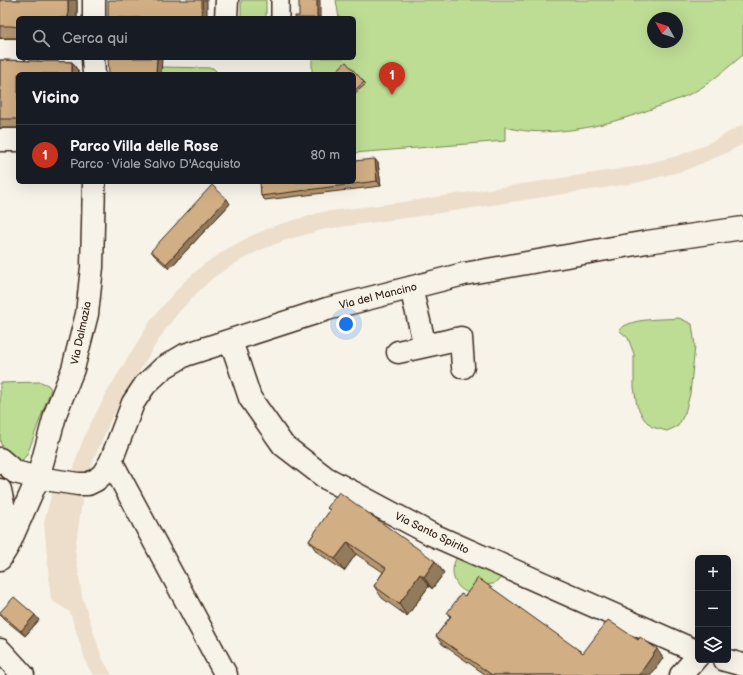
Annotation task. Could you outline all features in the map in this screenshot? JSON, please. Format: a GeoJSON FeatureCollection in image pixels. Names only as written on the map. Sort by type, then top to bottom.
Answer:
{"type":"FeatureCollection","features":[{"type":"Feature","properties":{"kind":"street"},"geometry":{"type":"LineString","coordinates":[[94,0],[94,16]]}},
{"type":"Feature","properties":{"kind":"street"},"geometry":{"type":"LineString","coordinates":[[226,16],[227,0]]}},
{"type":"Feature","properties":{"kind":"street"},"geometry":{"type":"LineString","coordinates":[[280,0],[280,16]]}},
{"type":"Feature","properties":{"kind":"street"},"geometry":{"type":"LineString","coordinates":[[0,50],[16,50]]}},
{"type":"Feature","properties":{"kind":"street"},"geometry":{"type":"LineString","coordinates":[[94,60],[94,72]]}},
{"type":"Feature","properties":{"kind":"street"},"geometry":{"type":"LineString","coordinates":[[0,140],[16,140]]}},
{"type":"Feature","properties":{"kind":"street","name":"Via Dalmazia"},"geometry":{"type":"LineString","coordinates":[[4,553],[38,478],[56,412],[73,369],[86,314],[92,267],[94,184]]}},
{"type":"Feature","properties":{"kind":"street","name":"Via del Mancino"},"geometry":{"type":"LineString","coordinates":[[0,459],[15,472],[38,478],[88,484],[103,474],[112,461],[133,403],[145,385],[163,368],[185,354],[231,341],[327,309],[464,274],[647,242],[743,228]]}},
{"type":"Feature","properties":{"kind":"street"},"geometry":{"type":"LineString","coordinates":[[411,288],[425,346]]}},
{"type":"Feature","properties":{"kind":"street"},"geometry":{"type":"LineString","coordinates":[[398,352],[461,338],[463,367]]}},
{"type":"Feature","properties":{"kind":"street","name":"Via Santo Spirito"},"geometry":{"type":"LineString","coordinates":[[231,341],[250,398],[283,445],[326,478],[431,534],[695,651]]}},
{"type":"Feature","properties":{"kind":"street"},"geometry":{"type":"LineString","coordinates":[[112,461],[226,675]]}},
{"type":"Feature","properties":{"kind":"street"},"geometry":{"type":"LineString","coordinates":[[0,490],[6,518],[4,553]]}},
{"type":"Feature","properties":{"kind":"street"},"geometry":{"type":"LineString","coordinates":[[0,650],[23,675]]}},
{"type":"Feature","properties":{"kind":"street"},"geometry":{"type":"LineString","coordinates":[[681,675],[695,659]]}},
{"type":"Feature","properties":{"kind":"street"},"geometry":{"type":"LineString","coordinates":[[731,662],[743,665]]}},
{"type":"Feature","properties":{"kind":"shaded area"},"geometry":{"type":"Polygon","coordinates":[[[743,124],[743,144],[724,154],[683,171],[636,183],[325,229],[283,241],[258,251],[214,277],[178,313],[165,330],[112,417],[93,461],[82,502],[75,550],[82,596],[102,658],[112,675],[93,675],[87,665],[70,612],[51,600],[44,522],[52,493],[67,495],[77,456],[87,430],[110,387],[151,320],[185,281],[204,264],[251,236],[277,225],[322,212],[411,201],[633,167],[677,156],[717,139],[743,124]]]}},
{"type":"Feature","properties":{"kind":"green space"},"geometry":{"type":"Polygon","coordinates":[[[241,0],[266,0],[266,16],[241,16],[241,0]]]}},
{"type":"Feature","properties":{"kind":"green space"},"geometry":{"type":"Polygon","coordinates":[[[336,0],[743,0],[743,55],[713,79],[701,88],[676,100],[621,119],[582,128],[543,132],[523,131],[505,127],[505,141],[356,153],[356,72],[312,72],[312,60],[356,60],[356,16],[339,16],[336,0]]]}},
{"type":"Feature","properties":{"kind":"green space"},"geometry":{"type":"Polygon","coordinates":[[[161,67],[213,68],[217,72],[161,72],[161,67]]]}},
{"type":"Feature","properties":{"kind":"green space"},"geometry":{"type":"Polygon","coordinates":[[[679,318],[692,324],[695,346],[690,394],[685,413],[678,426],[667,431],[652,427],[644,419],[637,406],[634,387],[634,354],[628,338],[619,330],[631,323],[639,321],[679,318]]]}},
{"type":"Feature","properties":{"kind":"green space"},"geometry":{"type":"Polygon","coordinates":[[[41,382],[48,385],[51,389],[27,455],[22,460],[14,461],[4,452],[0,441],[0,383],[41,382]]]}},
{"type":"Feature","properties":{"kind":"green space"},"geometry":{"type":"Polygon","coordinates":[[[457,557],[501,575],[500,579],[493,584],[485,585],[469,593],[464,591],[459,587],[454,578],[453,567],[457,557]]]}},
{"type":"Feature","properties":{"kind":"building"},"geometry":{"type":"Polygon","coordinates":[[[0,0],[68,0],[68,16],[16,16],[16,27],[0,26],[0,0]]]}},
{"type":"Feature","properties":{"kind":"building"},"geometry":{"type":"Polygon","coordinates":[[[108,0],[202,0],[202,16],[108,16],[108,0]]]}},
{"type":"Feature","properties":{"kind":"building"},"geometry":{"type":"Polygon","coordinates":[[[299,0],[317,0],[317,16],[299,16],[299,0]]]}},
{"type":"Feature","properties":{"kind":"building"},"geometry":{"type":"Polygon","coordinates":[[[0,60],[72,62],[72,72],[16,72],[16,119],[0,119],[0,60]]]}},
{"type":"Feature","properties":{"kind":"building"},"geometry":{"type":"Polygon","coordinates":[[[108,60],[157,60],[156,72],[109,72],[108,60]]]}},
{"type":"Feature","properties":{"kind":"building"},"geometry":{"type":"Polygon","coordinates":[[[346,62],[355,72],[335,72],[346,62]]]}},
{"type":"Feature","properties":{"kind":"building"},"geometry":{"type":"Polygon","coordinates":[[[356,73],[364,82],[356,89],[356,73]]]}},
{"type":"Feature","properties":{"kind":"building"},"geometry":{"type":"Polygon","coordinates":[[[375,159],[377,181],[356,184],[356,161],[375,159]]]}},
{"type":"Feature","properties":{"kind":"building"},"geometry":{"type":"Polygon","coordinates":[[[260,184],[354,184],[261,196],[260,184]]]}},
{"type":"Feature","properties":{"kind":"building"},"geometry":{"type":"Polygon","coordinates":[[[212,185],[227,199],[166,264],[151,251],[212,185]]]}},
{"type":"Feature","properties":{"kind":"building"},"geometry":{"type":"Polygon","coordinates":[[[339,492],[435,561],[424,577],[420,574],[399,604],[374,586],[386,568],[348,542],[335,559],[309,541],[330,510],[327,508],[339,492]]]}},
{"type":"Feature","properties":{"kind":"building"},"geometry":{"type":"Polygon","coordinates":[[[478,578],[583,653],[608,620],[638,640],[640,637],[657,649],[639,675],[492,675],[436,636],[451,616],[447,613],[461,594],[465,596],[478,578]]]}},
{"type":"Feature","properties":{"kind":"building"},"geometry":{"type":"Polygon","coordinates":[[[14,597],[35,615],[21,631],[0,613],[14,597]]]}},
{"type":"Feature","properties":{"kind":"place","name":"Parco Villa delle Rose"},"geometry":{"type":"Point","coordinates":[392,95]}}]}
